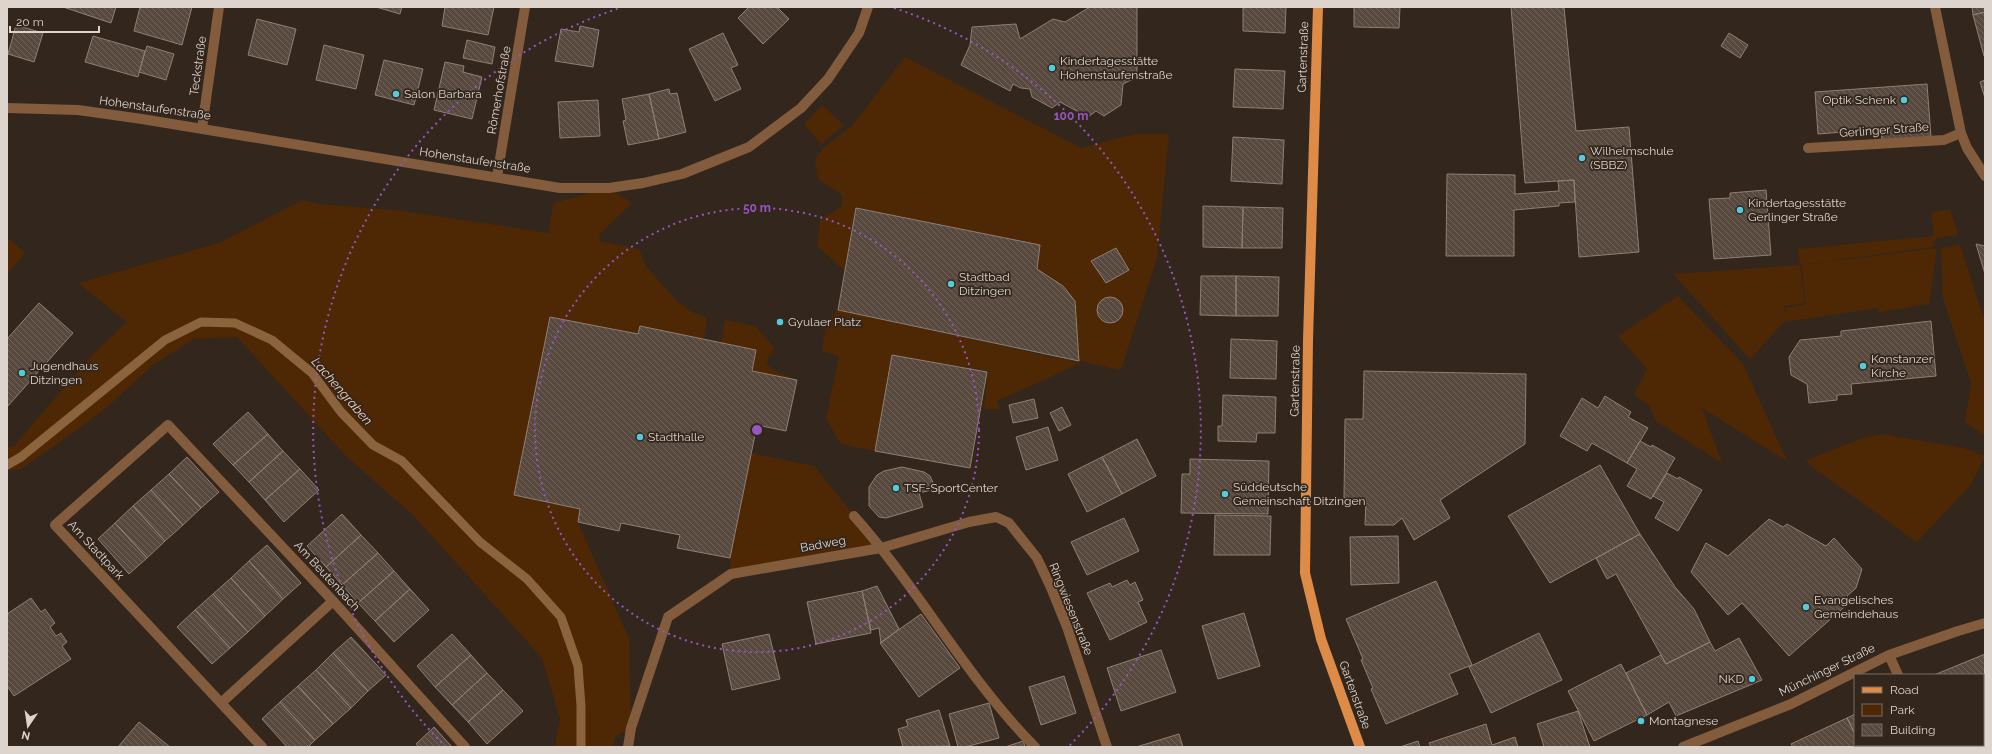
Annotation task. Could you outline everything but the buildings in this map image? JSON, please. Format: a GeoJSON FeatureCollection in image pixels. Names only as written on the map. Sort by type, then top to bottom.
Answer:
{"type":"FeatureCollection","features":[{"type":"Feature","properties":{"kind":"main road","name":"Gartenstraße"},"geometry":{"type":"LineString","coordinates":[[1318,7],[1308,340],[1305,573],[1321,639],[1360,747]]}},
{"type":"Feature","properties":{"kind":"street","name":"Teckstraße"},"geometry":{"type":"LineString","coordinates":[[202,128],[219,7]]}},
{"type":"Feature","properties":{"kind":"street","name":"Römerhofstraße"},"geometry":{"type":"LineString","coordinates":[[497,177],[525,7]]}},
{"type":"Feature","properties":{"kind":"street","name":"Hohenstaufenstraße"},"geometry":{"type":"LineString","coordinates":[[7,108],[78,110],[202,128],[560,188],[609,188],[682,174],[749,147],[801,108],[828,79],[859,33],[868,7]]}},
{"type":"Feature","properties":{"kind":"street"},"geometry":{"type":"LineString","coordinates":[[1935,7],[1961,133],[1967,148],[1985,176]]}},
{"type":"Feature","properties":{"kind":"street","name":"Gerlinger Straße"},"geometry":{"type":"LineString","coordinates":[[1808,148],[1944,140],[1961,133]]}},
{"type":"Feature","properties":{"kind":"street","name":"Am Stadtpark"},"geometry":{"type":"LineString","coordinates":[[168,425],[55,525],[262,747]]}},
{"type":"Feature","properties":{"kind":"street","name":"Am Beutenbach"},"geometry":{"type":"LineString","coordinates":[[168,425],[333,601],[466,747]]}},
{"type":"Feature","properties":{"kind":"street"},"geometry":{"type":"LineString","coordinates":[[854,516],[881,548],[991,698],[1035,747]]}},
{"type":"Feature","properties":{"kind":"street","name":"Ringwiesenstraße"},"geometry":{"type":"LineString","coordinates":[[881,548],[968,522],[996,517],[1009,522],[1036,558],[1052,590],[1067,627],[1107,747]]}},
{"type":"Feature","properties":{"kind":"street","name":"Badweg"},"geometry":{"type":"LineString","coordinates":[[628,747],[631,728],[668,617],[731,574],[881,548]]}},
{"type":"Feature","properties":{"kind":"street"},"geometry":{"type":"LineString","coordinates":[[220,703],[333,601]]}},
{"type":"Feature","properties":{"kind":"street","name":"Münchinger Straße"},"geometry":{"type":"LineString","coordinates":[[1683,747],[1791,704],[1889,655],[1958,630],[1985,624]]}},
{"type":"Feature","properties":{"kind":"street"},"geometry":{"type":"LineString","coordinates":[[1889,655],[1898,674]]}},
{"type":"Feature","properties":{"kind":"green space","name":"Stadtbad Ditzingen"},"geometry":{"type":"Polygon","coordinates":[[[905,57],[1081,148],[1135,134],[1169,134],[1157,258],[1121,370],[837,309],[845,271],[817,246],[820,220],[842,206],[842,195],[818,179],[815,160],[823,148],[852,126],[905,57]]]}},
{"type":"Feature","properties":{"kind":"green space"},"geometry":{"type":"Polygon","coordinates":[[[822,105],[844,125],[821,144],[804,124],[822,105]]]}},
{"type":"Feature","properties":{"kind":"green space"},"geometry":{"type":"Polygon","coordinates":[[[609,188],[632,203],[600,234],[599,241],[639,249],[645,265],[675,299],[690,311],[707,318],[704,340],[640,326],[638,334],[550,317],[514,495],[580,509],[578,522],[629,639],[631,728],[616,736],[613,747],[555,747],[560,719],[542,658],[413,515],[346,456],[237,337],[194,339],[153,365],[105,409],[67,437],[21,469],[7,470],[7,448],[14,446],[92,355],[127,322],[78,283],[219,243],[303,200],[319,204],[403,211],[549,233],[553,203],[609,188]]]}},
{"type":"Feature","properties":{"kind":"green space"},"geometry":{"type":"Polygon","coordinates":[[[1950,209],[1958,235],[1936,238],[1933,247],[1800,265],[1798,249],[1934,236],[1931,213],[1950,209]]]}},
{"type":"Feature","properties":{"kind":"green space"},"geometry":{"type":"Polygon","coordinates":[[[7,237],[25,253],[7,274],[7,237]]]}},
{"type":"Feature","properties":{"kind":"green space"},"geometry":{"type":"Polygon","coordinates":[[[1960,245],[1985,322],[1985,436],[1965,422],[1971,383],[1943,298],[1941,248],[1960,245]]]}},
{"type":"Feature","properties":{"kind":"green space"},"geometry":{"type":"Polygon","coordinates":[[[1937,248],[1929,304],[1879,312],[1878,308],[1784,322],[1750,359],[1673,274],[1800,265],[1805,303],[1784,306],[1784,314],[1785,308],[1806,304],[1801,265],[1937,248]]]}},
{"type":"Feature","properties":{"kind":"green space"},"geometry":{"type":"Polygon","coordinates":[[[1678,296],[1743,364],[1787,461],[1702,408],[1722,463],[1656,421],[1649,405],[1634,395],[1647,369],[1618,336],[1678,296]]]}},
{"type":"Feature","properties":{"kind":"green space"},"geometry":{"type":"Polygon","coordinates":[[[837,310],[1081,363],[997,401],[1000,409],[984,409],[988,371],[892,355],[875,451],[841,444],[826,419],[839,356],[822,351],[826,324],[837,310]]]}},
{"type":"Feature","properties":{"kind":"green space"},"geometry":{"type":"Polygon","coordinates":[[[725,320],[755,326],[774,347],[766,364],[777,372],[797,380],[752,371],[756,350],[721,343],[725,320]]]}},
{"type":"Feature","properties":{"kind":"green space"},"geometry":{"type":"Polygon","coordinates":[[[1883,434],[1963,448],[1985,456],[1970,486],[1917,542],[1813,468],[1806,460],[1866,437],[1883,434]]]}},
{"type":"Feature","properties":{"kind":"green space"},"geometry":{"type":"Polygon","coordinates":[[[751,453],[814,466],[881,548],[731,574],[730,558],[751,453]]]}},
{"type":"Feature","properties":{"kind":"waterway","name":"Lachengraben"},"geometry":{"type":"LineString","coordinates":[[7,465],[21,457],[165,340],[201,322],[235,323],[272,340],[312,373],[341,412],[373,445],[402,461],[480,542],[527,579],[561,617],[578,666],[581,706],[581,747]]}},
{"type":"Feature","properties":{"kind":"place","name":"Kindertagesstätte Hohenstaufenstraße"},"geometry":{"type":"Point","coordinates":[1052,68]}},
{"type":"Feature","properties":{"kind":"place","name":"Salon Barbara"},"geometry":{"type":"Point","coordinates":[396,94]}},
{"type":"Feature","properties":{"kind":"place","name":"Optik Schenk"},"geometry":{"type":"Point","coordinates":[1904,100]}},
{"type":"Feature","properties":{"kind":"place","name":"Wilhelmschule (SBBZ)"},"geometry":{"type":"Point","coordinates":[1582,158]}},
{"type":"Feature","properties":{"kind":"place","name":"Kindertagesstätte Gerlinger Straße"},"geometry":{"type":"Point","coordinates":[1740,210]}},
{"type":"Feature","properties":{"kind":"place","name":"Stadtbad Ditzingen"},"geometry":{"type":"Point","coordinates":[951,284]}},
{"type":"Feature","properties":{"kind":"place","name":"Gyulaer Platz"},"geometry":{"type":"Point","coordinates":[780,322]}},
{"type":"Feature","properties":{"kind":"place","name":"Konstanzer Kirche"},"geometry":{"type":"Point","coordinates":[1863,366]}},
{"type":"Feature","properties":{"kind":"place","name":"Jugendhaus Ditzingen"},"geometry":{"type":"Point","coordinates":[22,373]}},
{"type":"Feature","properties":{"kind":"place","name":"Stadthalle"},"geometry":{"type":"Point","coordinates":[640,437]}},
{"type":"Feature","properties":{"kind":"place","name":"TSF-SportCenter"},"geometry":{"type":"Point","coordinates":[896,488]}},
{"type":"Feature","properties":{"kind":"place","name":"Süddeutsche Gemeinschaft Ditzingen"},"geometry":{"type":"Point","coordinates":[1225,494]}},
{"type":"Feature","properties":{"kind":"place","name":"Evangelisches Gemeindehaus"},"geometry":{"type":"Point","coordinates":[1806,607]}},
{"type":"Feature","properties":{"kind":"place","name":"NKD"},"geometry":{"type":"Point","coordinates":[1752,679]}},
{"type":"Feature","properties":{"kind":"place","name":"Montagnese"},"geometry":{"type":"Point","coordinates":[1641,721]}}]}
